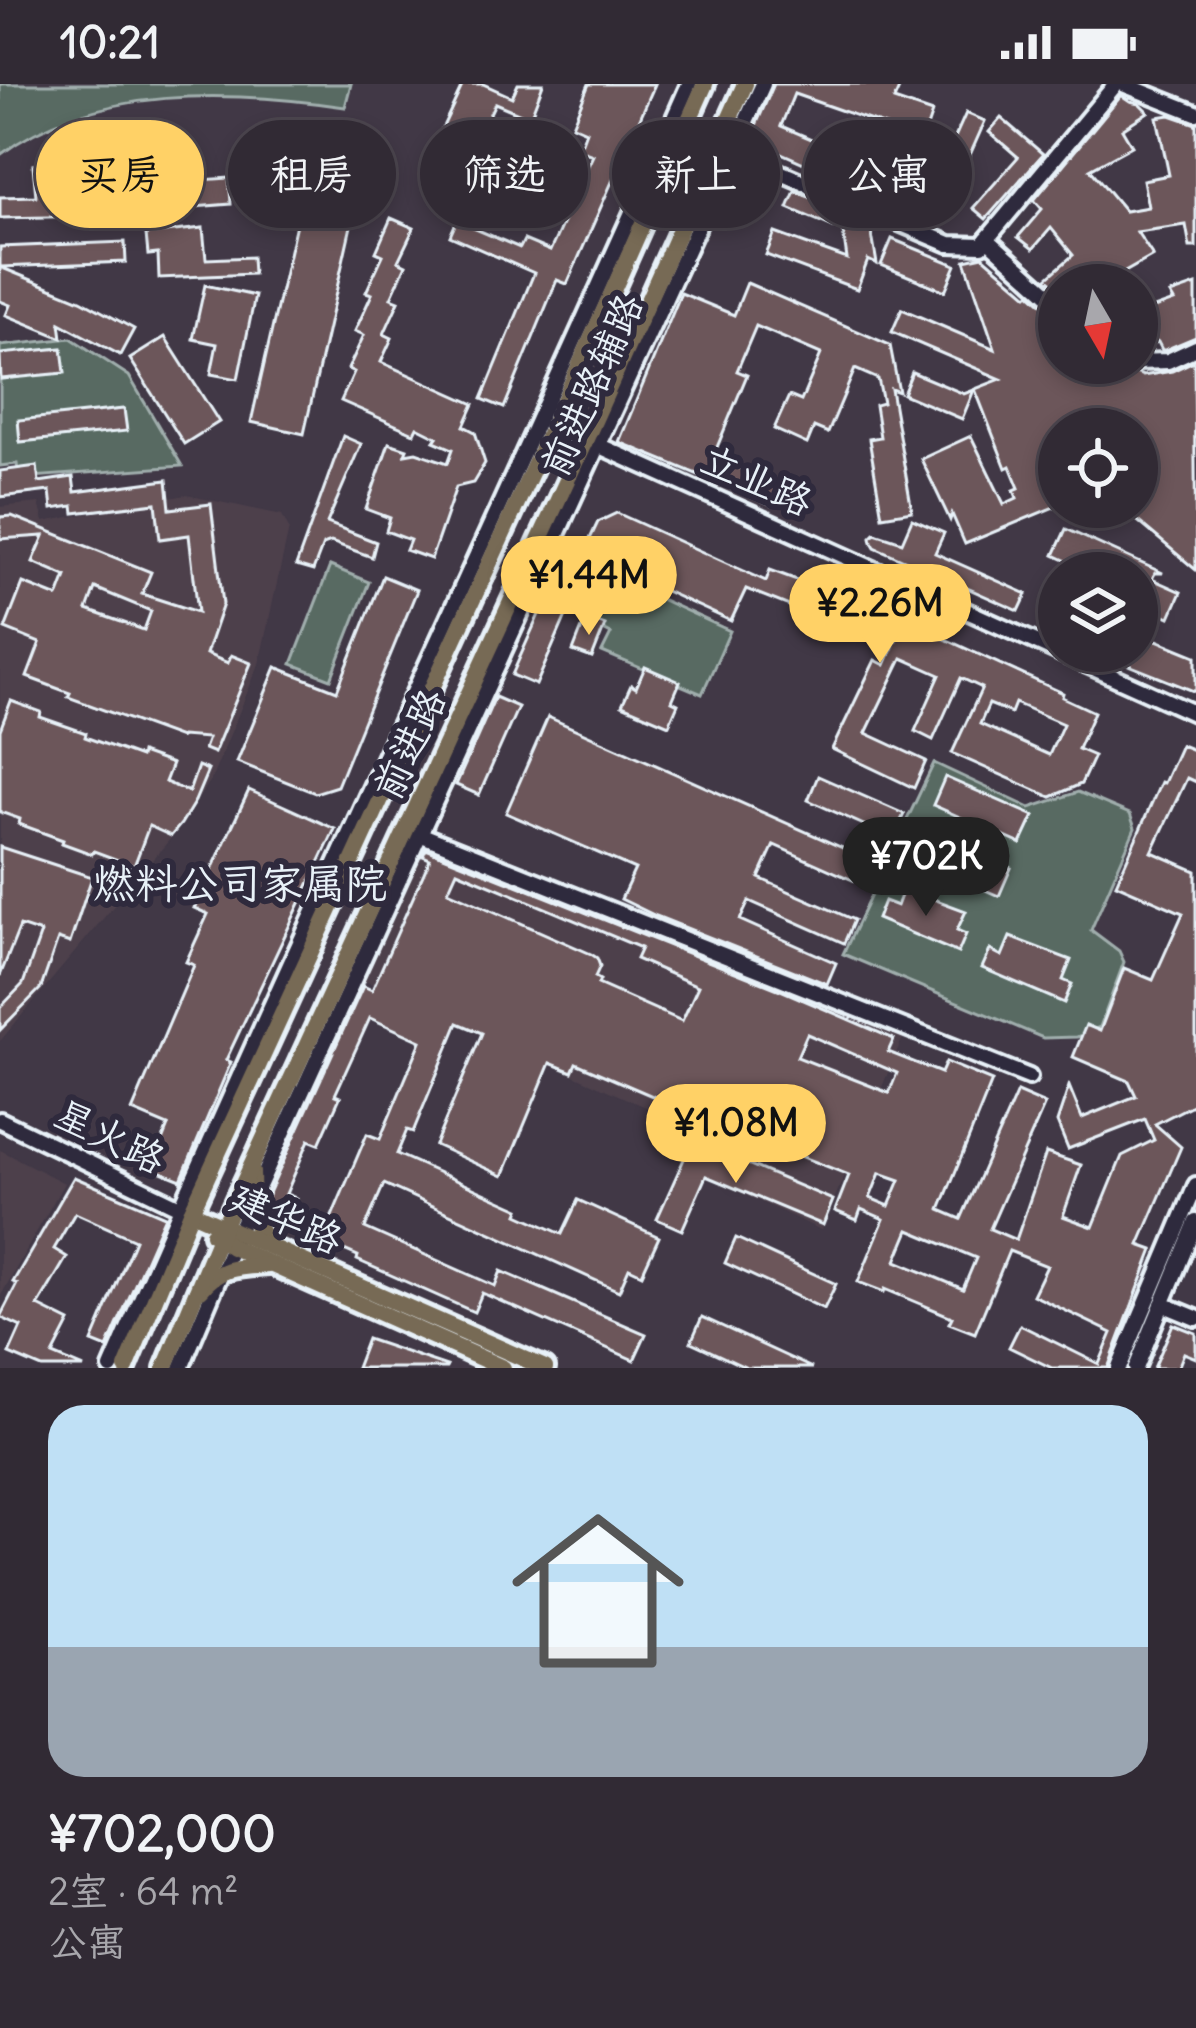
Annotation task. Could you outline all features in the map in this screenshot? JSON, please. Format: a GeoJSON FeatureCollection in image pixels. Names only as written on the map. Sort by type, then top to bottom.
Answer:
{"type":"FeatureCollection","features":[{"type":"Feature","properties":{"kind":"main road","name":"前进路"},"geometry":{"type":"LineString","coordinates":[[126,1368],[186,1210],[553,425],[705,84]]}},
{"type":"Feature","properties":{"kind":"main road","name":"前进路"},"geometry":{"type":"LineString","coordinates":[[165,1368],[193,1300],[228,1236],[253,1162],[414,831],[593,442],[745,84]]}},
{"type":"Feature","properties":{"kind":"main road"},"geometry":{"type":"LineString","coordinates":[[193,1300],[223,1269],[273,1256],[253,1220],[253,1162]]}},
{"type":"Feature","properties":{"kind":"main road","name":"建华路"},"geometry":{"type":"LineString","coordinates":[[186,1210],[273,1256],[545,1368]]}},
{"type":"Feature","properties":{"kind":"main road","name":"建华路"},"geometry":{"type":"LineString","coordinates":[[273,1256],[502,1368]]}},
{"type":"Feature","properties":{"kind":"street","name":"前进路辅路"},"geometry":{"type":"LineString","coordinates":[[110,1368],[186,1210],[352,824],[689,84]]}},
{"type":"Feature","properties":{"kind":"street","name":"前进路辅路"},"geometry":{"type":"LineString","coordinates":[[747,120],[763,84]]}},
{"type":"Feature","properties":{"kind":"street"},"geometry":{"type":"LineString","coordinates":[[780,172],[949,244],[982,245],[1120,84],[1196,113]]}},
{"type":"Feature","properties":{"kind":"street","name":"前进路辅路"},"geometry":{"type":"LineString","coordinates":[[593,442],[696,228]]}},
{"type":"Feature","properties":{"kind":"street"},"geometry":{"type":"LineString","coordinates":[[987,239],[1038,285]]}},
{"type":"Feature","properties":{"kind":"street"},"geometry":{"type":"LineString","coordinates":[[1158,361],[1196,348]]}},
{"type":"Feature","properties":{"kind":"street","name":"立业路"},"geometry":{"type":"LineString","coordinates":[[553,425],[1196,714]]}},
{"type":"Feature","properties":{"kind":"street"},"geometry":{"type":"LineString","coordinates":[[182,1368],[223,1269],[228,1236],[252,1202],[414,831],[1029,1077]]}},
{"type":"Feature","properties":{"kind":"street","name":"星火路"},"geometry":{"type":"LineString","coordinates":[[0,1120],[186,1210]]}},
{"type":"Feature","properties":{"kind":"street"},"geometry":{"type":"LineString","coordinates":[[1119,1368],[1196,1184]]}},
{"type":"Feature","properties":{"kind":"street"},"geometry":{"type":"LineString","coordinates":[[1136,1368],[1196,1222]]}},
{"type":"Feature","properties":{"kind":"street"},"geometry":{"type":"LineString","coordinates":[[1162,1304],[1196,1318]]}},
{"type":"Feature","properties":{"kind":"shaded area"},"geometry":{"type":"Polygon","coordinates":[[[186,495],[282,515],[289,529],[259,664],[211,780],[170,839],[0,1041],[0,507],[39,503],[44,522],[186,495]]]}},
{"type":"Feature","properties":{"kind":"shaded area"},"geometry":{"type":"Polygon","coordinates":[[[424,842],[904,1035],[821,1230],[710,1178],[729,1142],[363,980],[424,842]]]}},
{"type":"Feature","properties":{"kind":"shaded area"},"geometry":{"type":"Polygon","coordinates":[[[0,1150],[64,1183],[0,1297],[0,1150]]]}},
{"type":"Feature","properties":{"kind":"green space"},"geometry":{"type":"Polygon","coordinates":[[[0,84],[351,84],[345,107],[211,96],[121,104],[66,120],[36,120],[36,133],[0,155],[0,84]]]}},
{"type":"Feature","properties":{"kind":"green space"},"geometry":{"type":"Polygon","coordinates":[[[71,338],[129,376],[182,466],[19,478],[17,464],[0,466],[0,344],[71,338]]]}},
{"type":"Feature","properties":{"kind":"green space"},"geometry":{"type":"Polygon","coordinates":[[[330,566],[369,582],[331,679],[292,664],[330,566]]]}},
{"type":"Feature","properties":{"kind":"green space"},"geometry":{"type":"Polygon","coordinates":[[[593,577],[617,585],[619,580],[730,631],[702,694],[602,652],[611,634],[575,616],[593,577]]]}},
{"type":"Feature","properties":{"kind":"green space"},"geometry":{"type":"Polygon","coordinates":[[[934,763],[1030,808],[1078,792],[1130,814],[1135,828],[1091,930],[1119,951],[1124,962],[1100,1027],[1077,1037],[1043,1038],[843,954],[934,763]]]}},
{"type":"Feature","properties":{"kind":"building"},"geometry":{"type":"Polygon","coordinates":[[[463,84],[483,84],[512,97],[518,84],[543,84],[530,118],[495,103],[487,120],[446,120],[463,84]]]}},
{"type":"Feature","properties":{"kind":"building"},"geometry":{"type":"Polygon","coordinates":[[[589,84],[655,84],[639,120],[612,120],[612,182],[567,284],[557,280],[504,408],[482,399],[534,273],[450,236],[454,228],[473,228],[520,248],[524,240],[550,251],[560,228],[588,228],[588,166],[593,155],[588,153],[588,120],[574,120],[589,84]]]}},
{"type":"Feature","properties":{"kind":"building"},"geometry":{"type":"Polygon","coordinates":[[[774,84],[901,84],[894,100],[932,113],[930,120],[869,120],[794,94],[781,126],[804,136],[804,163],[780,152],[780,120],[758,120],[774,84]]]}},
{"type":"Feature","properties":{"kind":"building"},"geometry":{"type":"Polygon","coordinates":[[[1121,95],[1148,112],[1122,129],[1132,146],[1090,169],[1125,211],[1148,207],[1143,180],[1169,175],[1157,117],[1170,115],[1196,124],[1196,247],[1190,247],[1186,225],[1137,232],[1153,256],[1139,264],[1063,264],[1073,255],[1051,228],[1033,249],[1018,237],[1042,209],[1034,200],[1121,95]]]}},
{"type":"Feature","properties":{"kind":"building"},"geometry":{"type":"Polygon","coordinates":[[[966,113],[985,121],[972,150],[972,120],[963,120],[966,113]]]}},
{"type":"Feature","properties":{"kind":"building"},"geometry":{"type":"Polygon","coordinates":[[[1001,118],[1043,154],[986,219],[973,208],[1018,157],[989,132],[1001,118]]]}},
{"type":"Feature","properties":{"kind":"building"},"geometry":{"type":"Polygon","coordinates":[[[228,178],[228,204],[204,206],[204,180],[228,178]]]}},
{"type":"Feature","properties":{"kind":"building"},"geometry":{"type":"Polygon","coordinates":[[[795,191],[804,195],[804,215],[788,208],[795,191]]]}},
{"type":"Feature","properties":{"kind":"building"},"geometry":{"type":"Polygon","coordinates":[[[36,196],[36,217],[0,218],[0,197],[36,196]]]}},
{"type":"Feature","properties":{"kind":"building"},"geometry":{"type":"Polygon","coordinates":[[[396,220],[414,228],[398,261],[406,265],[391,298],[399,301],[384,334],[392,338],[381,362],[474,404],[464,426],[475,432],[485,463],[473,483],[456,487],[431,559],[406,550],[410,540],[386,531],[390,518],[366,509],[389,443],[407,449],[405,454],[416,452],[448,463],[453,449],[417,427],[414,433],[341,401],[354,372],[348,369],[364,335],[355,331],[372,294],[366,292],[383,255],[376,252],[387,228],[396,228],[396,220]]]}},
{"type":"Feature","properties":{"kind":"building"},"geometry":{"type":"Polygon","coordinates":[[[203,228],[206,259],[252,257],[253,274],[159,278],[158,254],[148,255],[146,234],[203,228]]]}},
{"type":"Feature","properties":{"kind":"building"},"geometry":{"type":"Polygon","coordinates":[[[295,228],[351,228],[304,434],[251,422],[295,228]]]}},
{"type":"Feature","properties":{"kind":"building"},"geometry":{"type":"Polygon","coordinates":[[[836,228],[871,228],[877,264],[868,260],[857,289],[766,255],[775,233],[847,259],[843,231],[836,228]]]}},
{"type":"Feature","properties":{"kind":"building"},"geometry":{"type":"Polygon","coordinates":[[[892,239],[956,265],[945,291],[881,265],[892,239]]]}},
{"type":"Feature","properties":{"kind":"building"},"geometry":{"type":"Polygon","coordinates":[[[125,242],[126,262],[0,267],[0,247],[125,242]]]}},
{"type":"Feature","properties":{"kind":"building"},"geometry":{"type":"Polygon","coordinates":[[[983,256],[1038,300],[1038,384],[1158,384],[1158,373],[1194,361],[1196,570],[1146,528],[1158,528],[1158,408],[1038,408],[1038,514],[965,544],[921,459],[971,436],[1004,504],[1017,498],[1014,490],[1019,488],[1010,466],[1006,468],[975,389],[1001,379],[892,332],[902,309],[995,349],[965,260],[983,256]]]}},
{"type":"Feature","properties":{"kind":"building"},"geometry":{"type":"Polygon","coordinates":[[[0,267],[81,300],[134,329],[120,355],[60,323],[62,338],[6,315],[10,305],[0,301],[0,267]]]}},
{"type":"Feature","properties":{"kind":"building"},"geometry":{"type":"Polygon","coordinates":[[[747,283],[890,345],[899,392],[891,389],[912,511],[882,516],[869,439],[880,437],[875,405],[883,403],[878,379],[855,369],[828,433],[814,427],[807,444],[774,429],[789,396],[801,401],[821,354],[756,326],[737,371],[747,375],[713,457],[780,485],[771,505],[619,442],[681,293],[734,315],[747,283]]]}},
{"type":"Feature","properties":{"kind":"building"},"geometry":{"type":"Polygon","coordinates":[[[205,285],[255,296],[238,379],[211,374],[217,344],[193,339],[205,285]]]}},
{"type":"Feature","properties":{"kind":"building"},"geometry":{"type":"Polygon","coordinates":[[[1196,285],[1196,337],[1162,350],[1158,307],[1174,301],[1170,294],[1196,285]]]}},
{"type":"Feature","properties":{"kind":"building"},"geometry":{"type":"Polygon","coordinates":[[[165,337],[219,422],[184,444],[130,359],[165,337]]]}},
{"type":"Feature","properties":{"kind":"building"},"geometry":{"type":"Polygon","coordinates":[[[62,348],[65,373],[1,379],[0,354],[62,348]]]}},
{"type":"Feature","properties":{"kind":"building"},"geometry":{"type":"Polygon","coordinates":[[[912,372],[964,394],[974,390],[962,419],[903,394],[912,372]]]}},
{"type":"Feature","properties":{"kind":"building"},"geometry":{"type":"Polygon","coordinates":[[[124,409],[127,431],[20,442],[18,420],[124,409]]]}},
{"type":"Feature","properties":{"kind":"building"},"geometry":{"type":"Polygon","coordinates":[[[343,436],[361,444],[327,523],[376,542],[372,557],[331,542],[323,545],[313,571],[296,566],[343,436]]]}},
{"type":"Feature","properties":{"kind":"building"},"geometry":{"type":"Polygon","coordinates":[[[37,466],[39,482],[73,477],[75,492],[167,480],[170,509],[211,504],[223,604],[206,654],[228,663],[231,655],[251,663],[214,753],[204,749],[208,738],[180,738],[27,677],[40,643],[5,629],[23,583],[58,597],[66,576],[33,562],[44,536],[0,539],[0,517],[12,516],[151,572],[142,594],[198,612],[189,535],[160,539],[156,503],[74,513],[73,506],[52,509],[50,491],[0,497],[0,471],[37,466]],[[95,588],[87,610],[144,630],[151,611],[95,588]]]}},
{"type":"Feature","properties":{"kind":"building"},"geometry":{"type":"Polygon","coordinates":[[[617,513],[766,581],[770,570],[897,617],[1063,693],[1062,697],[1094,712],[1078,749],[1094,756],[1081,784],[1051,797],[952,753],[982,688],[961,678],[933,740],[915,731],[940,675],[902,658],[866,733],[926,761],[914,788],[832,749],[875,660],[885,665],[897,638],[872,627],[868,637],[746,589],[731,621],[619,570],[614,581],[603,576],[607,566],[582,556],[598,522],[617,513]],[[1015,703],[1011,713],[989,704],[980,724],[1049,755],[1063,724],[1015,703]]]}},
{"type":"Feature","properties":{"kind":"building"},"geometry":{"type":"Polygon","coordinates":[[[912,519],[944,533],[935,553],[1027,594],[1019,611],[875,547],[871,537],[875,533],[902,542],[912,519]]]}},
{"type":"Feature","properties":{"kind":"building"},"geometry":{"type":"Polygon","coordinates":[[[1066,529],[1117,552],[1055,552],[1066,529]]]}},
{"type":"Feature","properties":{"kind":"building"},"geometry":{"type":"Polygon","coordinates":[[[558,572],[581,581],[536,685],[512,675],[558,572]]]}},
{"type":"Feature","properties":{"kind":"building"},"geometry":{"type":"Polygon","coordinates":[[[383,576],[417,590],[337,786],[315,793],[237,762],[276,667],[337,691],[383,576]]]}},
{"type":"Feature","properties":{"kind":"building"},"geometry":{"type":"Polygon","coordinates":[[[1158,582],[1181,592],[1170,617],[1158,612],[1158,582]]]}},
{"type":"Feature","properties":{"kind":"building"},"geometry":{"type":"Polygon","coordinates":[[[586,618],[605,625],[592,658],[573,651],[586,618]]]}},
{"type":"Feature","properties":{"kind":"building"},"geometry":{"type":"Polygon","coordinates":[[[1158,641],[1196,656],[1196,692],[1146,672],[1158,672],[1158,641]]]}},
{"type":"Feature","properties":{"kind":"building"},"geometry":{"type":"Polygon","coordinates":[[[645,667],[680,682],[669,725],[622,705],[645,667]]]}},
{"type":"Feature","properties":{"kind":"building"},"geometry":{"type":"Polygon","coordinates":[[[495,697],[518,707],[479,795],[456,785],[495,697]]]}},
{"type":"Feature","properties":{"kind":"building"},"geometry":{"type":"Polygon","coordinates":[[[11,701],[86,733],[85,737],[172,764],[165,782],[189,792],[198,766],[208,770],[181,824],[171,836],[149,826],[134,866],[62,843],[0,812],[0,730],[11,701]]]}},
{"type":"Feature","properties":{"kind":"building"},"geometry":{"type":"Polygon","coordinates":[[[548,717],[883,866],[873,889],[774,845],[759,878],[854,920],[844,943],[749,901],[740,920],[836,963],[827,984],[621,899],[635,869],[506,813],[548,717]]]}},
{"type":"Feature","properties":{"kind":"building"},"geometry":{"type":"Polygon","coordinates":[[[1181,745],[1196,751],[1196,782],[1187,778],[1152,852],[1196,871],[1196,1103],[1155,1124],[1181,1147],[1139,1245],[1153,1250],[1108,1368],[1052,1368],[1009,1347],[1020,1325],[1099,1364],[1112,1333],[1033,1295],[1047,1266],[1009,1251],[975,1333],[949,1323],[952,1317],[858,1282],[884,1219],[861,1209],[857,1220],[835,1211],[849,1175],[759,1142],[576,1063],[572,1072],[550,1063],[503,1176],[435,1145],[482,1033],[458,1023],[413,1132],[407,1130],[397,1154],[520,1209],[518,1214],[562,1234],[578,1200],[659,1237],[642,1274],[629,1268],[619,1291],[384,1184],[365,1228],[495,1286],[501,1271],[646,1334],[634,1360],[482,1293],[474,1312],[266,1216],[265,1202],[363,986],[372,990],[430,859],[423,856],[426,849],[894,1039],[888,1052],[941,1073],[946,1062],[992,1081],[940,1210],[961,1219],[1017,1092],[1045,1104],[990,1229],[1016,1240],[1046,1153],[1081,1165],[1063,1216],[1093,1227],[1122,1156],[1154,1140],[1145,1119],[1068,1149],[1057,1122],[1069,1086],[1082,1118],[1136,1096],[1129,1081],[1073,1057],[1086,1025],[1100,1031],[1124,968],[1153,980],[1183,913],[1116,884],[1181,745]],[[457,871],[448,891],[591,954],[600,966],[595,977],[598,984],[682,1021],[698,986],[636,959],[641,948],[457,871]],[[370,1018],[335,1095],[340,1097],[319,1144],[309,1140],[286,1194],[296,1198],[293,1206],[330,1221],[367,1134],[380,1139],[421,1041],[370,1018]],[[807,1034],[797,1057],[889,1093],[897,1073],[807,1034]],[[880,1173],[870,1198],[889,1206],[900,1180],[880,1173]],[[909,1230],[896,1261],[963,1289],[976,1258],[909,1230]]]}},
{"type":"Feature","properties":{"kind":"building"},"geometry":{"type":"Polygon","coordinates":[[[818,776],[904,814],[893,838],[808,800],[818,776]]]}},
{"type":"Feature","properties":{"kind":"building"},"geometry":{"type":"Polygon","coordinates":[[[945,777],[1034,816],[1021,844],[933,805],[945,777]]]}},
{"type":"Feature","properties":{"kind":"building"},"geometry":{"type":"Polygon","coordinates":[[[249,790],[335,829],[226,1060],[231,1062],[181,1180],[151,1168],[168,1126],[132,1111],[194,965],[186,962],[208,914],[194,908],[249,790]]]}},
{"type":"Feature","properties":{"kind":"building"},"geometry":{"type":"Polygon","coordinates":[[[923,829],[1011,868],[999,896],[910,857],[923,829]]]}},
{"type":"Feature","properties":{"kind":"building"},"geometry":{"type":"Polygon","coordinates":[[[0,847],[92,877],[70,943],[58,939],[41,988],[0,1030],[0,1008],[23,984],[41,933],[20,926],[0,976],[0,847]]]}},
{"type":"Feature","properties":{"kind":"building"},"geometry":{"type":"Polygon","coordinates":[[[904,888],[966,911],[957,930],[966,934],[958,953],[877,919],[884,901],[897,906],[904,888]]]}},
{"type":"Feature","properties":{"kind":"building"},"geometry":{"type":"Polygon","coordinates":[[[1010,937],[1071,960],[1063,980],[1072,984],[1064,1003],[982,968],[990,950],[1002,956],[1010,937]]]}},
{"type":"Feature","properties":{"kind":"building"},"geometry":{"type":"Polygon","coordinates":[[[694,1137],[833,1200],[823,1225],[706,1176],[682,1230],[657,1219],[694,1137]]]}},
{"type":"Feature","properties":{"kind":"building"},"geometry":{"type":"Polygon","coordinates":[[[74,1177],[165,1216],[107,1348],[92,1342],[135,1240],[75,1213],[54,1249],[67,1257],[38,1306],[70,1322],[53,1355],[84,1368],[42,1368],[9,1354],[21,1327],[0,1317],[17,1284],[13,1282],[74,1177]]]}},
{"type":"Feature","properties":{"kind":"building"},"geometry":{"type":"Polygon","coordinates":[[[736,1238],[836,1284],[824,1309],[725,1263],[736,1238]]]}},
{"type":"Feature","properties":{"kind":"building"},"geometry":{"type":"Polygon","coordinates":[[[702,1317],[812,1368],[747,1368],[691,1342],[702,1317]]]}},
{"type":"Feature","properties":{"kind":"building"},"geometry":{"type":"Polygon","coordinates":[[[1173,1324],[1196,1333],[1196,1358],[1184,1353],[1178,1368],[1154,1368],[1173,1324]]]}},
{"type":"Feature","properties":{"kind":"building"},"geometry":{"type":"Polygon","coordinates":[[[367,1339],[447,1366],[356,1368],[367,1339]]]}},
{"type":"Feature","properties":{"kind":"district","name":"燃料公司家属院"},"geometry":{"type":"Point","coordinates":[240,883]}}]}
